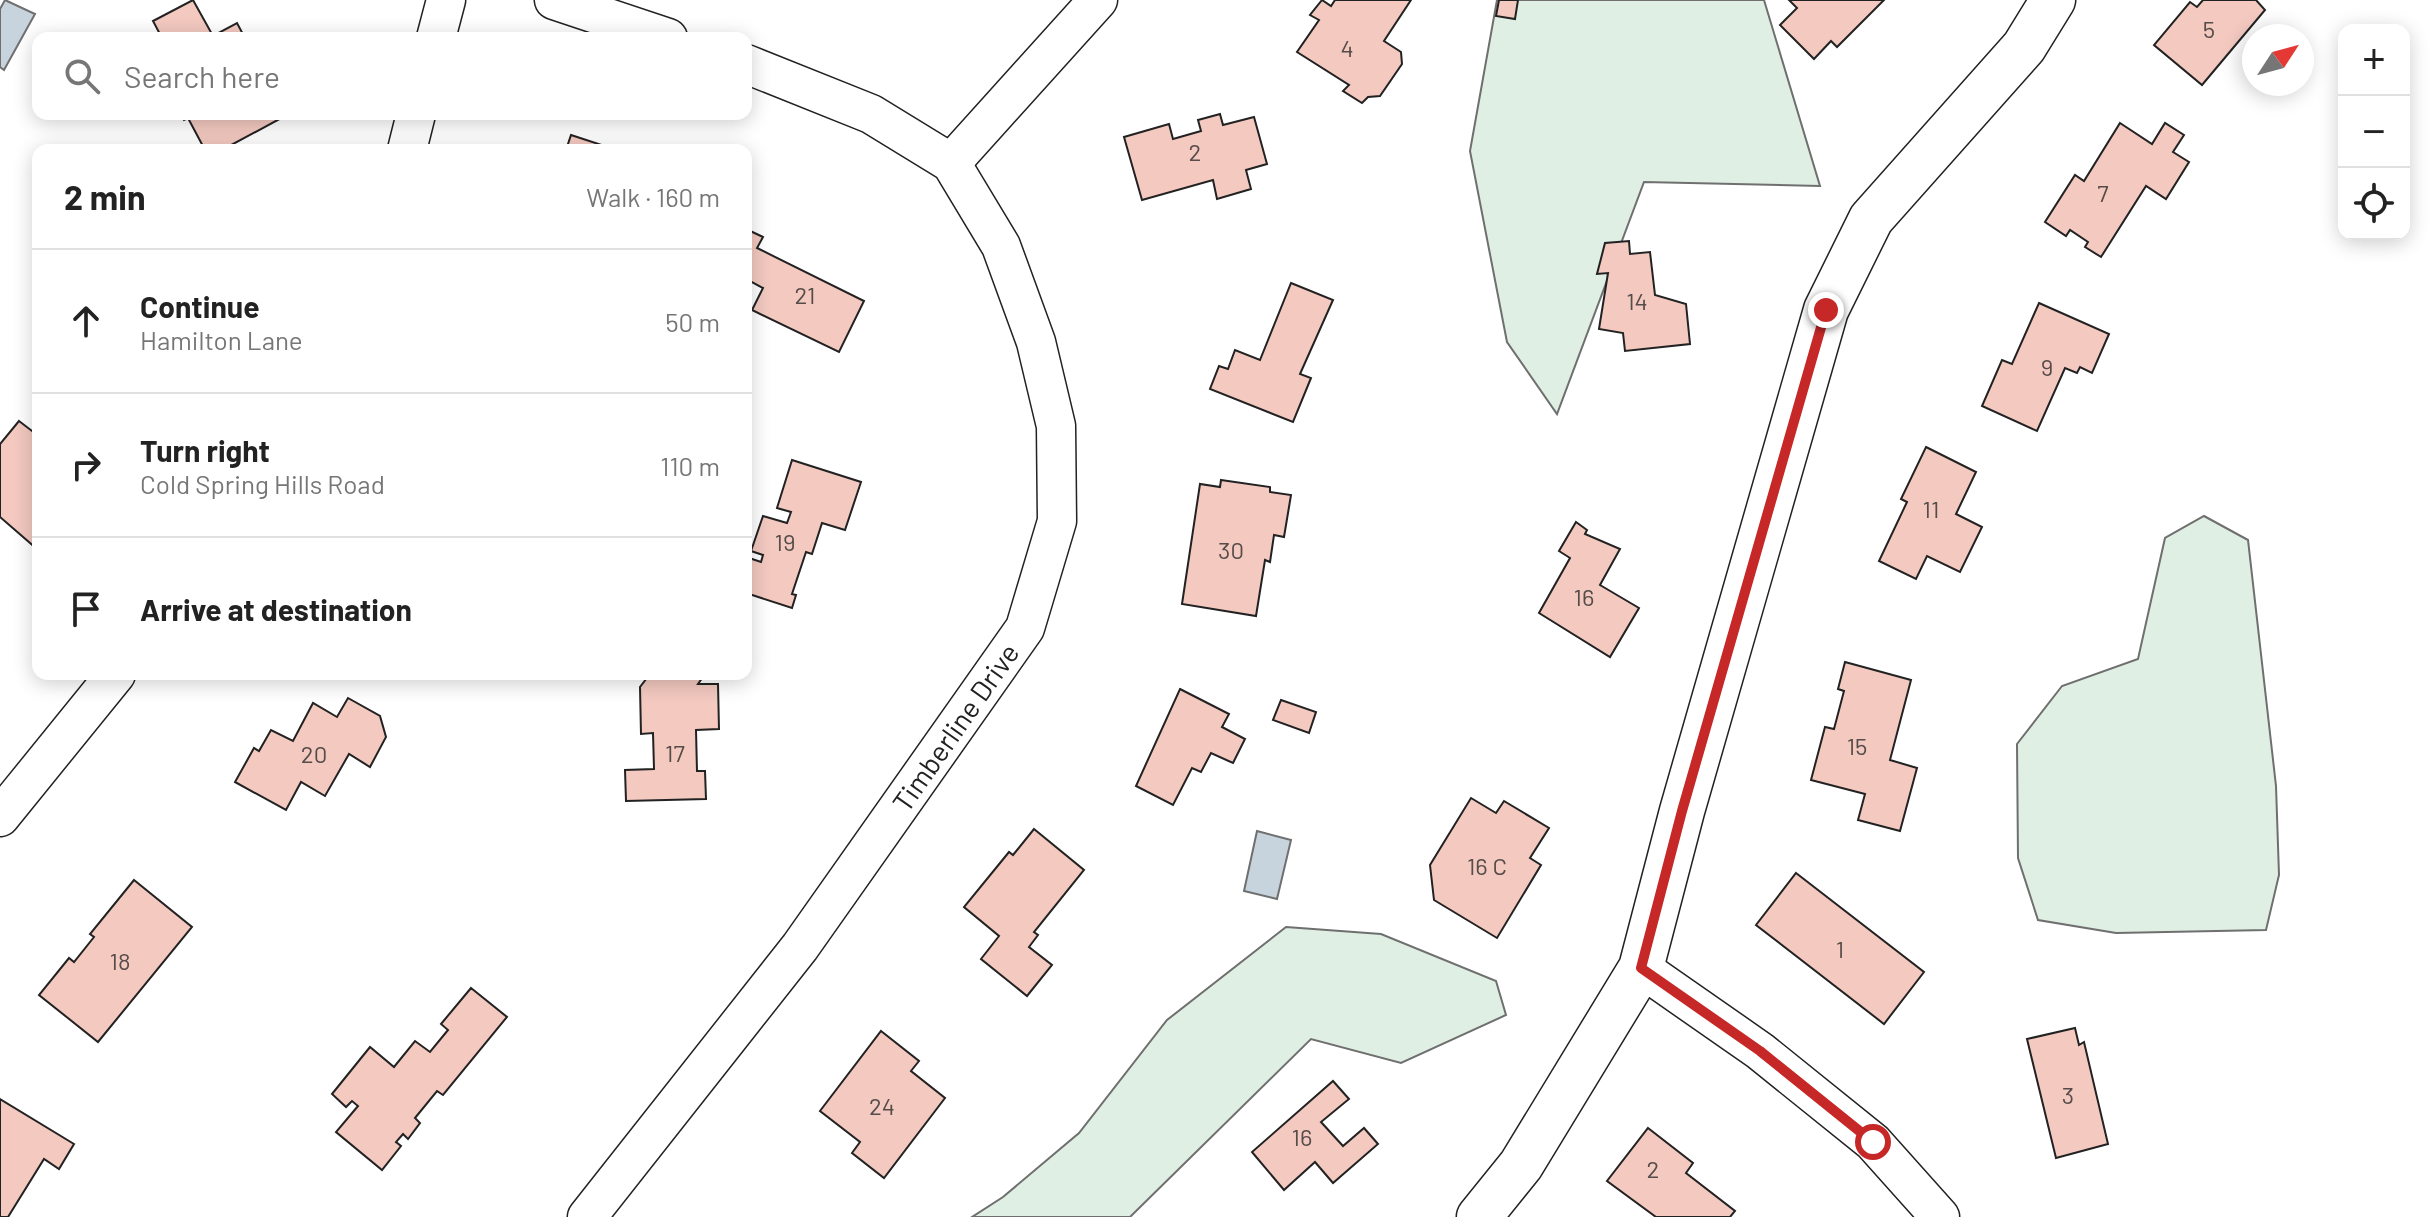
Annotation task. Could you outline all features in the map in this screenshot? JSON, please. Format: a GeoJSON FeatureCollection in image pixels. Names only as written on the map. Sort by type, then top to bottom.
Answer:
{"type":"FeatureCollection","features":[{"type":"Feature","properties":{"kind":"street"},"geometry":{"type":"LineString","coordinates":[[438,32],[446,0]]}},
{"type":"Feature","properties":{"kind":"street"},"geometry":{"type":"LineString","coordinates":[[554,0],[650,32]]}},
{"type":"Feature","properties":{"kind":"street"},"geometry":{"type":"LineString","coordinates":[[752,66],[871,114],[951,163],[1098,0]]}},
{"type":"Feature","properties":{"kind":"street"},"geometry":{"type":"LineString","coordinates":[[1479,1217],[1521,1165],[1641,968],[1686,796],[1826,310],[1871,219],[2024,47],[2053,0]]}},
{"type":"Feature","properties":{"kind":"street"},"geometry":{"type":"LineString","coordinates":[[408,144],[414,120]]}},
{"type":"Feature","properties":{"kind":"street","name":"Timberline Drive"},"geometry":{"type":"LineString","coordinates":[[587,1217],[800,947],[1025,628],[1057,521],[1056,426],[1036,342],[1001,246],[951,163]]}},
{"type":"Feature","properties":{"kind":"street"},"geometry":{"type":"LineString","coordinates":[[0,817],[111,680]]}},
{"type":"Feature","properties":{"kind":"street"},"geometry":{"type":"LineString","coordinates":[[1641,968],[1760,1051],[1873,1142],[1940,1217]]}},
{"type":"Feature","properties":{"kind":"green space"},"geometry":{"type":"Polygon","coordinates":[[[1497,0],[1764,0],[1820,186],[1644,182],[1557,414],[1507,342],[1470,151],[1497,0]]]}},
{"type":"Feature","properties":{"kind":"green space"},"geometry":{"type":"Polygon","coordinates":[[[2204,516],[2248,540],[2276,786],[2279,875],[2266,930],[2116,933],[2038,920],[2018,858],[2017,744],[2062,686],[2138,659],[2165,538],[2204,516]]]}},
{"type":"Feature","properties":{"kind":"green space"},"geometry":{"type":"Polygon","coordinates":[[[1286,927],[1381,934],[1496,981],[1506,1015],[1401,1063],[1311,1039],[1130,1217],[972,1217],[1003,1197],[1079,1133],[1167,1020],[1286,927]]]}},
{"type":"Feature","properties":{"kind":"shaded area"},"geometry":{"type":"Polygon","coordinates":[[[5,0],[35,14],[4,70],[0,67],[0,9],[5,0]]]}},
{"type":"Feature","properties":{"kind":"shaded area"},"geometry":{"type":"Polygon","coordinates":[[[1257,831],[1291,840],[1277,899],[1244,891],[1257,831]]]}},
{"type":"Feature","properties":{"kind":"building"},"geometry":{"type":"Polygon","coordinates":[[[193,0],[211,32],[159,32],[153,21],[193,0]]]}},
{"type":"Feature","properties":{"kind":"building"},"geometry":{"type":"Polygon","coordinates":[[[1322,0],[1331,6],[1335,0],[1411,0],[1384,41],[1401,52],[1402,64],[1380,96],[1368,97],[1362,103],[1343,91],[1349,85],[1297,52],[1319,20],[1310,15],[1322,0]]]}},
{"type":"Feature","properties":{"kind":"building"},"geometry":{"type":"Polygon","coordinates":[[[1499,0],[1518,0],[1515,19],[1496,16],[1499,0]]]}},
{"type":"Feature","properties":{"kind":"building"},"geometry":{"type":"Polygon","coordinates":[[[1789,0],[1884,0],[1837,47],[1831,41],[1814,59],[1780,25],[1797,8],[1789,0]]]}},
{"type":"Feature","properties":{"kind":"building"},"geometry":{"type":"Polygon","coordinates":[[[2203,0],[2256,0],[2265,10],[2253,24],[2242,24],[2242,37],[2202,85],[2154,45],[2190,2],[2197,7],[2203,0]]]}},
{"type":"Feature","properties":{"kind":"building"},"geometry":{"type":"Polygon","coordinates":[[[237,23],[242,32],[220,32],[237,23]]]}},
{"type":"Feature","properties":{"kind":"building"},"geometry":{"type":"Polygon","coordinates":[[[1220,114],[1223,125],[1254,117],[1267,164],[1246,170],[1251,189],[1217,199],[1213,180],[1142,200],[1124,137],[1169,124],[1173,139],[1201,131],[1198,120],[1220,114]]]}},
{"type":"Feature","properties":{"kind":"building"},"geometry":{"type":"Polygon","coordinates":[[[189,120],[278,120],[233,144],[202,144],[189,120]]]}},
{"type":"Feature","properties":{"kind":"building"},"geometry":{"type":"Polygon","coordinates":[[[2120,123],[2152,144],[2165,123],[2184,135],[2173,152],[2189,162],[2166,199],[2146,186],[2101,257],[2085,247],[2088,242],[2070,230],[2066,236],[2045,222],[2075,175],[2084,181],[2120,123]]]}},
{"type":"Feature","properties":{"kind":"building"},"geometry":{"type":"Polygon","coordinates":[[[571,135],[599,144],[568,144],[571,135]]]}},
{"type":"Feature","properties":{"kind":"building"},"geometry":{"type":"Polygon","coordinates":[[[752,232],[763,237],[757,248],[864,301],[839,352],[752,310],[763,288],[752,282],[752,232]]]}},
{"type":"Feature","properties":{"kind":"building"},"geometry":{"type":"Polygon","coordinates":[[[1629,241],[1630,254],[1650,252],[1655,295],[1686,304],[1690,344],[1625,351],[1623,333],[1599,329],[1608,273],[1597,274],[1605,243],[1629,241]]]}},
{"type":"Feature","properties":{"kind":"building"},"geometry":{"type":"Polygon","coordinates":[[[1291,283],[1333,300],[1300,374],[1311,378],[1293,422],[1210,389],[1219,366],[1228,369],[1235,350],[1260,360],[1291,283]]]}},
{"type":"Feature","properties":{"kind":"building"},"geometry":{"type":"Polygon","coordinates":[[[2039,303],[2109,334],[2092,373],[2080,367],[2077,373],[2065,368],[2037,431],[1982,406],[2002,360],[2012,364],[2039,303]]]}},
{"type":"Feature","properties":{"kind":"building"},"geometry":{"type":"Polygon","coordinates":[[[19,421],[32,431],[32,545],[0,517],[0,444],[19,421]]]}},
{"type":"Feature","properties":{"kind":"building"},"geometry":{"type":"Polygon","coordinates":[[[1926,447],[1976,472],[1956,514],[1982,527],[1960,572],[1927,556],[1916,579],[1879,561],[1907,502],[1901,499],[1926,447]]]}},
{"type":"Feature","properties":{"kind":"building"},"geometry":{"type":"Polygon","coordinates":[[[792,460],[861,482],[845,530],[822,523],[812,554],[806,552],[792,594],[796,595],[792,608],[752,595],[752,559],[761,562],[763,555],[752,551],[752,548],[763,516],[787,523],[791,512],[777,508],[792,460]]]}},
{"type":"Feature","properties":{"kind":"building"},"geometry":{"type":"Polygon","coordinates":[[[1221,480],[1270,487],[1270,492],[1291,495],[1284,537],[1274,535],[1270,562],[1265,560],[1256,616],[1182,604],[1200,484],[1220,487],[1221,480]]]}},
{"type":"Feature","properties":{"kind":"building"},"geometry":{"type":"Polygon","coordinates":[[[1576,522],[1587,530],[1585,534],[1620,549],[1600,585],[1639,608],[1610,657],[1539,613],[1570,558],[1559,551],[1576,522]]]}},
{"type":"Feature","properties":{"kind":"building"},"geometry":{"type":"Polygon","coordinates":[[[1845,662],[1911,680],[1890,760],[1917,768],[1900,831],[1858,820],[1865,794],[1811,780],[1825,727],[1834,729],[1844,691],[1838,689],[1845,662]]]}},
{"type":"Feature","properties":{"kind":"building"},"geometry":{"type":"Polygon","coordinates":[[[645,680],[701,680],[698,684],[718,684],[719,729],[696,730],[697,771],[705,771],[706,799],[626,801],[625,770],[654,769],[653,733],[641,734],[640,687],[645,680]]]}},
{"type":"Feature","properties":{"kind":"building"},"geometry":{"type":"Polygon","coordinates":[[[1180,689],[1229,714],[1222,727],[1245,739],[1233,763],[1211,753],[1201,772],[1192,768],[1173,805],[1136,786],[1180,689]]]}},
{"type":"Feature","properties":{"kind":"building"},"geometry":{"type":"Polygon","coordinates":[[[348,698],[380,716],[386,737],[370,767],[349,754],[325,796],[301,782],[286,810],[235,782],[254,748],[259,751],[271,730],[293,741],[313,703],[337,717],[348,698]]]}},
{"type":"Feature","properties":{"kind":"building"},"geometry":{"type":"Polygon","coordinates":[[[1281,700],[1316,712],[1309,733],[1273,720],[1281,700]]]}},
{"type":"Feature","properties":{"kind":"building"},"geometry":{"type":"Polygon","coordinates":[[[1471,798],[1496,813],[1504,801],[1549,828],[1530,858],[1541,865],[1497,938],[1434,900],[1430,865],[1471,798]]]}},
{"type":"Feature","properties":{"kind":"building"},"geometry":{"type":"Polygon","coordinates":[[[1034,829],[1084,870],[1034,932],[1038,935],[1029,947],[1052,965],[1027,996],[981,959],[999,936],[964,907],[1009,852],[1013,855],[1034,829]]]}},
{"type":"Feature","properties":{"kind":"building"},"geometry":{"type":"Polygon","coordinates":[[[1796,873],[1924,972],[1884,1024],[1756,925],[1796,873]]]}},
{"type":"Feature","properties":{"kind":"building"},"geometry":{"type":"Polygon","coordinates":[[[134,880],[192,927],[98,1042],[39,995],[69,958],[74,962],[94,937],[90,934],[134,880]]]}},
{"type":"Feature","properties":{"kind":"building"},"geometry":{"type":"Polygon","coordinates":[[[471,988],[507,1017],[443,1095],[437,1091],[415,1118],[420,1123],[408,1139],[403,1134],[396,1142],[401,1146],[382,1170],[336,1132],[358,1106],[352,1101],[346,1107],[332,1094],[370,1047],[394,1067],[415,1041],[430,1052],[448,1030],[441,1024],[471,988]]]}},
{"type":"Feature","properties":{"kind":"building"},"geometry":{"type":"Polygon","coordinates":[[[2075,1028],[2079,1045],[2084,1042],[2108,1144],[2056,1158],[2027,1039],[2075,1028]]]}},
{"type":"Feature","properties":{"kind":"building"},"geometry":{"type":"Polygon","coordinates":[[[881,1031],[919,1061],[911,1071],[945,1098],[884,1178],[852,1153],[860,1142],[820,1111],[881,1031]]]}},
{"type":"Feature","properties":{"kind":"building"},"geometry":{"type":"Polygon","coordinates":[[[1333,1081],[1349,1099],[1321,1122],[1343,1146],[1364,1128],[1378,1144],[1333,1183],[1315,1162],[1284,1190],[1252,1152],[1333,1081]]]}},
{"type":"Feature","properties":{"kind":"building"},"geometry":{"type":"Polygon","coordinates":[[[0,1099],[74,1144],[59,1169],[44,1159],[8,1217],[0,1217],[0,1099]]]}},
{"type":"Feature","properties":{"kind":"building"},"geometry":{"type":"Polygon","coordinates":[[[1648,1128],[1693,1163],[1686,1173],[1735,1211],[1730,1217],[1656,1217],[1607,1181],[1648,1128]]]}},
{"type":"Feature","properties":{"kind":"route"},"geometry":{"type":"LineString","coordinates":[[1826,310],[1682,811],[1641,968],[1760,1051],[1873,1142]]}}]}
